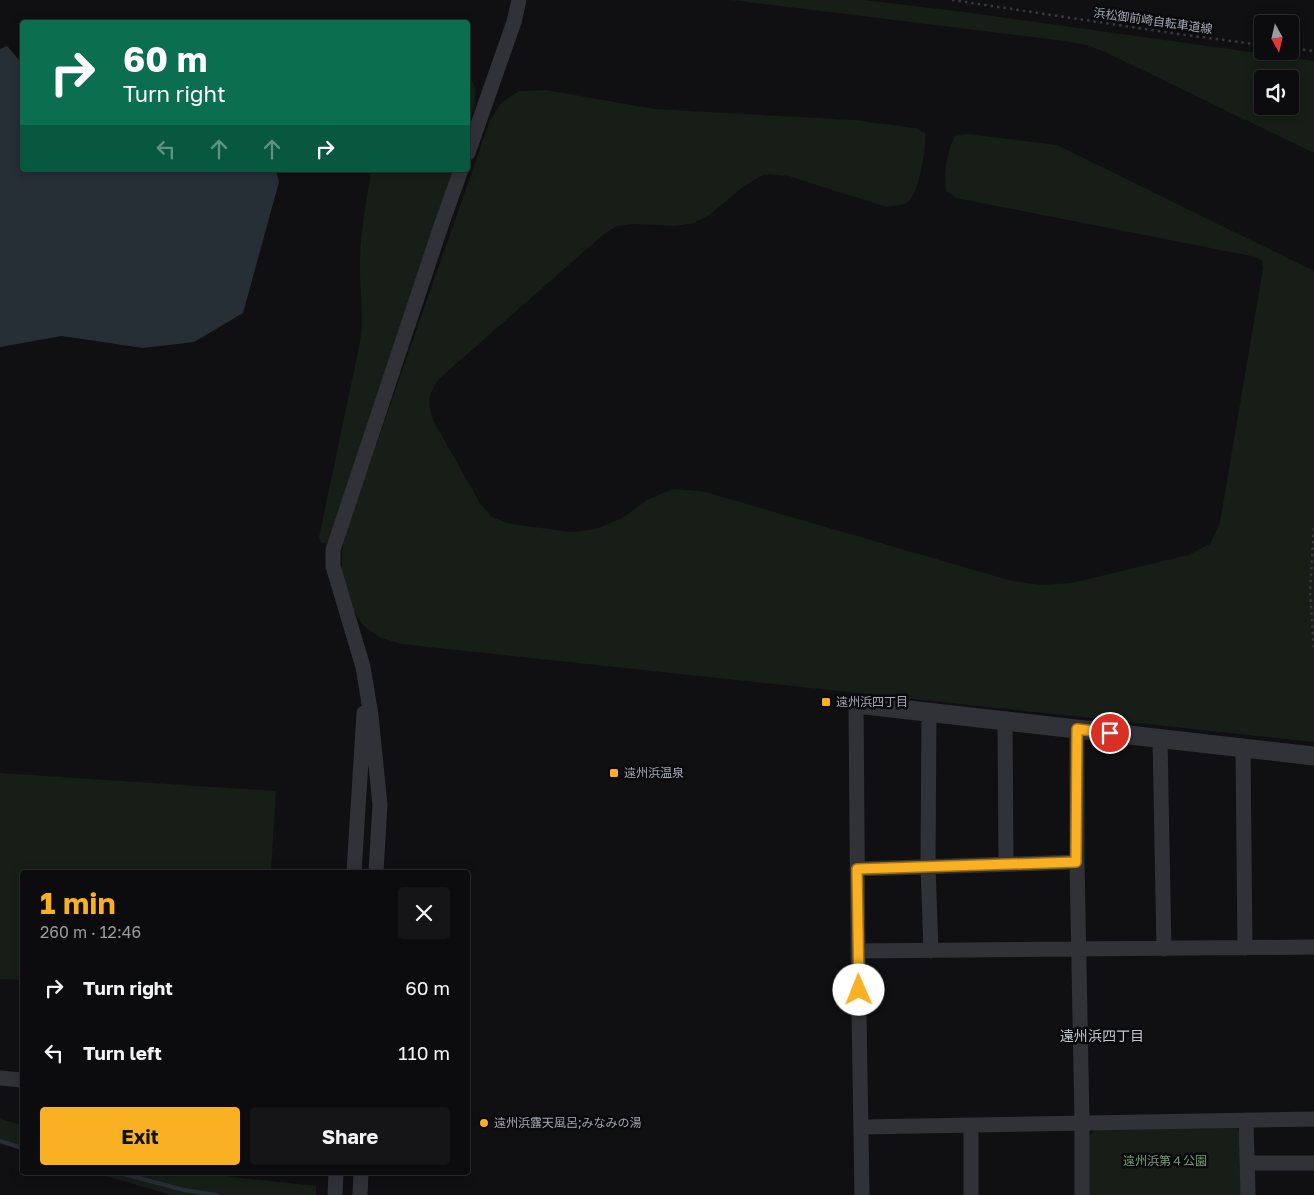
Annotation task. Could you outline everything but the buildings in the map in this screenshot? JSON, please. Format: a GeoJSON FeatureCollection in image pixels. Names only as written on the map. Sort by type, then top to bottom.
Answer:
{"type":"FeatureCollection","features":[{"type":"Feature","properties":{"kind":"street"},"geometry":{"type":"LineString","coordinates":[[470,146],[514,22],[519,0]]}},
{"type":"Feature","properties":{"kind":"street"},"geometry":{"type":"LineString","coordinates":[[376,870],[380,805],[371,715],[363,667],[333,566],[333,550],[460,172]]}},
{"type":"Feature","properties":{"kind":"street"},"geometry":{"type":"LineString","coordinates":[[354,870],[365,684]]}},
{"type":"Feature","properties":{"kind":"street"},"geometry":{"type":"LineString","coordinates":[[862,1195],[856,704],[1314,756]]}},
{"type":"Feature","properties":{"kind":"street"},"geometry":{"type":"LineString","coordinates":[[930,713],[928,866],[931,951]]}},
{"type":"Feature","properties":{"kind":"street"},"geometry":{"type":"LineString","coordinates":[[1005,721],[1006,864]]}},
{"type":"Feature","properties":{"kind":"street"},"geometry":{"type":"LineString","coordinates":[[1077,729],[1076,862],[1082,1195]]}},
{"type":"Feature","properties":{"kind":"street"},"geometry":{"type":"LineString","coordinates":[[1160,739],[1164,949]]}},
{"type":"Feature","properties":{"kind":"street"},"geometry":{"type":"LineString","coordinates":[[1243,748],[1245,948]]}},
{"type":"Feature","properties":{"kind":"street"},"geometry":{"type":"LineString","coordinates":[[857,869],[1076,862]]}},
{"type":"Feature","properties":{"kind":"street"},"geometry":{"type":"LineString","coordinates":[[858,951],[1314,947]]}},
{"type":"Feature","properties":{"kind":"street"},"geometry":{"type":"LineString","coordinates":[[0,1078],[20,1080]]}},
{"type":"Feature","properties":{"kind":"street"},"geometry":{"type":"LineString","coordinates":[[862,1127],[1314,1119]]}},
{"type":"Feature","properties":{"kind":"street"},"geometry":{"type":"LineString","coordinates":[[1246,1120],[1248,1195]]}},
{"type":"Feature","properties":{"kind":"street"},"geometry":{"type":"LineString","coordinates":[[971,1126],[971,1195]]}},
{"type":"Feature","properties":{"kind":"street"},"geometry":{"type":"LineString","coordinates":[[1247,1164],[1314,1163]]}},
{"type":"Feature","properties":{"kind":"street"},"geometry":{"type":"LineString","coordinates":[[335,1195],[336,1175]]}},
{"type":"Feature","properties":{"kind":"street"},"geometry":{"type":"LineString","coordinates":[[360,1195],[361,1175]]}},
{"type":"Feature","properties":{"kind":"path","name":"浜松御前崎自転車道線"},"geometry":{"type":"LineString","coordinates":[[952,0],[1254,44]]}},
{"type":"Feature","properties":{"kind":"path"},"geometry":{"type":"LineString","coordinates":[[1299,50],[1314,52]]}},
{"type":"Feature","properties":{"kind":"path"},"geometry":{"type":"LineString","coordinates":[[1314,528],[1310,591],[1314,648]]}},
{"type":"Feature","properties":{"kind":"green space"},"geometry":{"type":"Polygon","coordinates":[[[731,0],[864,0],[1254,53],[1254,60],[1299,59],[1314,61],[1314,153],[1087,45],[731,0]]]}},
{"type":"Feature","properties":{"kind":"green space"},"geometry":{"type":"Polygon","coordinates":[[[470,77],[476,90],[475,104],[470,120],[470,77]]]}},
{"type":"Feature","properties":{"kind":"green space"},"geometry":{"type":"Polygon","coordinates":[[[546,90],[655,109],[854,120],[915,128],[925,133],[925,148],[916,189],[909,201],[901,205],[886,207],[789,176],[765,174],[747,184],[709,215],[694,223],[675,226],[633,224],[617,226],[604,234],[440,378],[431,393],[429,403],[433,420],[480,503],[492,517],[511,524],[571,532],[596,529],[622,518],[647,500],[673,489],[702,491],[1012,581],[1042,585],[1072,583],[1188,555],[1210,544],[1220,522],[1263,268],[1262,261],[1256,257],[956,198],[946,191],[946,163],[955,136],[968,134],[1057,145],[1314,271],[1314,742],[401,644],[379,637],[363,625],[352,608],[342,572],[342,551],[346,531],[490,120],[502,102],[519,91],[546,90]]]}},
{"type":"Feature","properties":{"kind":"green space"},"geometry":{"type":"Polygon","coordinates":[[[371,172],[452,172],[331,540],[326,544],[321,543],[319,537],[360,342],[362,321],[360,268],[363,225],[371,172]]]}},
{"type":"Feature","properties":{"kind":"green space"},"geometry":{"type":"Polygon","coordinates":[[[0,773],[276,791],[271,870],[20,870],[20,980],[0,979],[0,773]]]}},
{"type":"Feature","properties":{"kind":"green space"},"geometry":{"type":"Polygon","coordinates":[[[0,1119],[20,1124],[20,1149],[0,1144],[0,1119]]]}},
{"type":"Feature","properties":{"kind":"green space","name":"遠州浜第４公園"},"geometry":{"type":"Polygon","coordinates":[[[1097,1127],[1236,1127],[1240,1135],[1241,1195],[1089,1195],[1089,1137],[1097,1127]]]}},
{"type":"Feature","properties":{"kind":"green space"},"geometry":{"type":"Polygon","coordinates":[[[103,1175],[223,1175],[316,1186],[316,1195],[171,1195],[103,1175]]]}},
{"type":"Feature","properties":{"kind":"shaded area"},"geometry":{"type":"Polygon","coordinates":[[[7,46],[20,61],[20,172],[276,172],[279,182],[243,313],[194,342],[143,348],[62,336],[0,347],[0,49],[7,46]]]}},
{"type":"Feature","properties":{"kind":"waterway"},"geometry":{"type":"LineString","coordinates":[[0,1141],[20,1147]]}},
{"type":"Feature","properties":{"kind":"waterway"},"geometry":{"type":"LineString","coordinates":[[127,1175],[184,1190],[217,1195]]}},
{"type":"Feature","properties":{"kind":"place","name":"遠州浜四丁目"},"geometry":{"type":"Point","coordinates":[826,702]}},
{"type":"Feature","properties":{"kind":"place","name":"遠州浜温泉"},"geometry":{"type":"Point","coordinates":[614,773]}},
{"type":"Feature","properties":{"kind":"place","name":"遠州浜露天風呂;みなみの湯"},"geometry":{"type":"Point","coordinates":[484,1123]}},
{"type":"Feature","properties":{"kind":"district","name":"遠州浜四丁目"},"geometry":{"type":"Point","coordinates":[1102,1036]}},
{"type":"Feature","properties":{"kind":"route"},"geometry":{"type":"LineString","coordinates":[[859,990],[857,869],[1076,862],[1077,729],[1110,733]]}}]}
